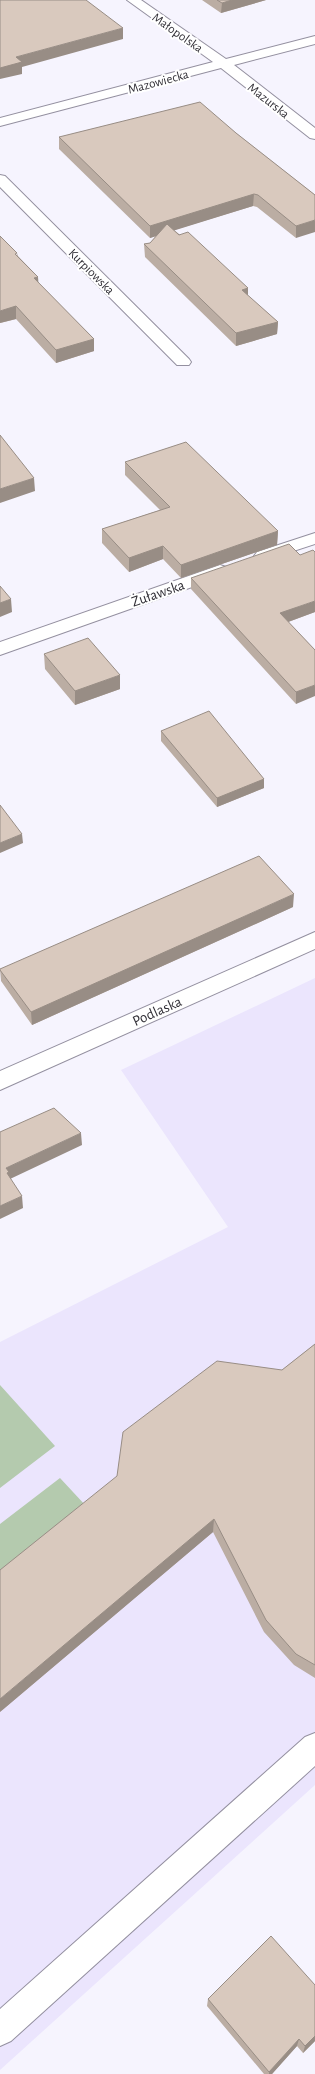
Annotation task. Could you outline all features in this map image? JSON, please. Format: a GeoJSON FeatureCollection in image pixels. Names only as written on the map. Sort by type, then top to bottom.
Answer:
{"type":"FeatureCollection","features":[{"type":"Feature","properties":{"kind":"street","name":"Małopolska"},"geometry":{"type":"LineString","coordinates":[[133,0],[224,64]]}},
{"type":"Feature","properties":{"kind":"street","name":"Mazowiecka"},"geometry":{"type":"LineString","coordinates":[[0,122],[315,40]]}},
{"type":"Feature","properties":{"kind":"street","name":"Mazurska"},"geometry":{"type":"LineString","coordinates":[[224,64],[315,135]]}},
{"type":"Feature","properties":{"kind":"street","name":"Kurpiowska"},"geometry":{"type":"LineString","coordinates":[[0,180],[184,362]]}},
{"type":"Feature","properties":{"kind":"street","name":"Żuławska"},"geometry":{"type":"LineString","coordinates":[[0,649],[315,538]]}},
{"type":"Feature","properties":{"kind":"street","name":"Podlaska"},"geometry":{"type":"LineString","coordinates":[[0,1081],[314,941]]}},
{"type":"Feature","properties":{"kind":"street"},"geometry":{"type":"LineString","coordinates":[[0,2030],[315,1747]]}},
{"type":"Feature","properties":{"kind":"shaded area"},"geometry":{"type":"Polygon","coordinates":[[[315,978],[315,1785],[0,2070],[0,1342],[228,1227],[121,1070],[315,978]]]}},
{"type":"Feature","properties":{"kind":"green space"},"geometry":{"type":"Polygon","coordinates":[[[0,1385],[55,1446],[0,1488],[0,1385]]]}},
{"type":"Feature","properties":{"kind":"green space"},"geometry":{"type":"Polygon","coordinates":[[[60,1478],[86,1506],[0,1574],[0,1524],[60,1478]]]}},
{"type":"Feature","properties":{"kind":"building"},"geometry":{"type":"Polygon","coordinates":[[[0,0],[86,0],[123,28],[16,57],[22,62],[0,68],[0,0]]]}},
{"type":"Feature","properties":{"kind":"building"},"geometry":{"type":"Polygon","coordinates":[[[217,0],[232,0],[222,3],[217,0]]]}},
{"type":"Feature","properties":{"kind":"building"},"geometry":{"type":"Polygon","coordinates":[[[200,102],[236,133],[315,195],[315,220],[296,226],[258,195],[254,194],[150,226],[59,137],[200,102]]]}},
{"type":"Feature","properties":{"kind":"building"},"geometry":{"type":"Polygon","coordinates":[[[167,224],[179,235],[188,232],[248,288],[242,290],[278,322],[236,333],[144,244],[150,243],[167,224]]]}},
{"type":"Feature","properties":{"kind":"building"},"geometry":{"type":"Polygon","coordinates":[[[0,236],[17,253],[15,254],[38,277],[34,278],[94,339],[56,350],[16,306],[0,311],[0,236]]]}},
{"type":"Feature","properties":{"kind":"building"},"geometry":{"type":"Polygon","coordinates":[[[0,435],[34,478],[0,489],[0,435]]]}},
{"type":"Feature","properties":{"kind":"building"},"geometry":{"type":"Polygon","coordinates":[[[186,442],[278,531],[181,565],[163,546],[129,558],[102,529],[170,507],[125,462],[186,442]]]}},
{"type":"Feature","properties":{"kind":"building"},"geometry":{"type":"Polygon","coordinates":[[[289,544],[300,555],[313,550],[315,552],[315,601],[280,613],[315,650],[315,685],[296,692],[191,578],[289,544]]]}},
{"type":"Feature","properties":{"kind":"building"},"geometry":{"type":"Polygon","coordinates":[[[0,586],[11,599],[0,603],[0,586]]]}},
{"type":"Feature","properties":{"kind":"building"},"geometry":{"type":"Polygon","coordinates":[[[88,638],[120,675],[75,691],[44,654],[88,638]]]}},
{"type":"Feature","properties":{"kind":"building"},"geometry":{"type":"Polygon","coordinates":[[[209,711],[264,779],[217,798],[161,731],[209,711]]]}},
{"type":"Feature","properties":{"kind":"building"},"geometry":{"type":"Polygon","coordinates":[[[0,805],[22,834],[0,843],[0,805]]]}},
{"type":"Feature","properties":{"kind":"building"},"geometry":{"type":"Polygon","coordinates":[[[259,856],[294,894],[31,1012],[0,970],[0,969],[259,856]]]}},
{"type":"Feature","properties":{"kind":"building"},"geometry":{"type":"Polygon","coordinates":[[[54,1108],[81,1133],[6,1168],[9,1172],[7,1173],[22,1196],[0,1206],[0,1132],[54,1108]]]}},
{"type":"Feature","properties":{"kind":"building"},"geometry":{"type":"Polygon","coordinates":[[[315,1344],[315,1665],[296,1654],[266,1620],[214,1519],[0,1699],[0,1570],[117,1476],[123,1432],[217,1361],[282,1370],[315,1344]]]}},
{"type":"Feature","properties":{"kind":"building"},"geometry":{"type":"Polygon","coordinates":[[[271,1936],[315,1985],[315,2036],[305,2046],[299,2039],[269,2072],[208,1999],[271,1936]]]}}]}
